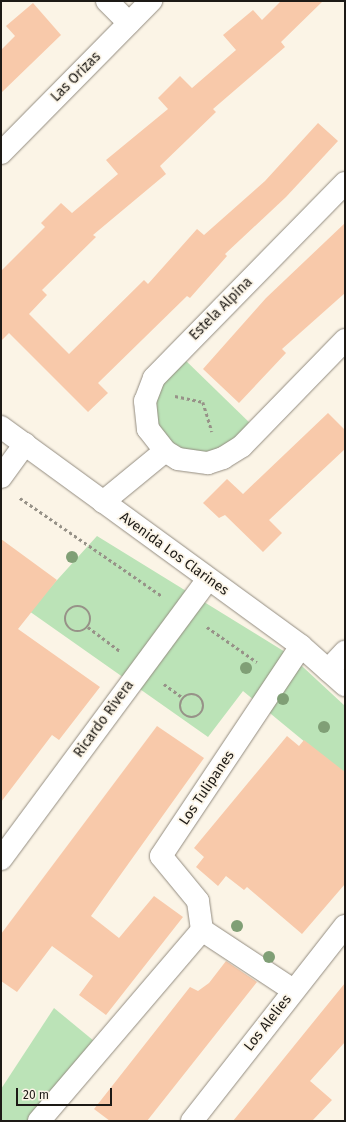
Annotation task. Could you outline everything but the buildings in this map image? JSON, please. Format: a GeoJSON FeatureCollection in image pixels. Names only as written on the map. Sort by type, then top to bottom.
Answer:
{"type":"FeatureCollection","features":[{"type":"Feature","properties":{"kind":"street"},"geometry":{"type":"LineString","coordinates":[[107,1],[129,23]]}},
{"type":"Feature","properties":{"kind":"street","name":"Las Orizas"},"geometry":{"type":"LineString","coordinates":[[1,153],[151,1]]}},
{"type":"Feature","properties":{"kind":"street","name":"Estela Alpina"},"geometry":{"type":"LineString","coordinates":[[164,451],[148,429],[145,401],[149,388],[160,370],[345,183]]}},
{"type":"Feature","properties":{"kind":"street"},"geometry":{"type":"LineString","coordinates":[[103,502],[164,451],[193,463],[223,458],[242,446],[345,340]]}},
{"type":"Feature","properties":{"kind":"street","name":"Avenida Los Clarines"},"geometry":{"type":"LineString","coordinates":[[1,427],[300,646],[345,685]]}},
{"type":"Feature","properties":{"kind":"street"},"geometry":{"type":"LineString","coordinates":[[1,477],[25,444]]}},
{"type":"Feature","properties":{"kind":"street","name":"Ricardo Rivera"},"geometry":{"type":"LineString","coordinates":[[1,859],[208,579]]}},
{"type":"Feature","properties":{"kind":"street","name":"Los Tulipanes"},"geometry":{"type":"LineString","coordinates":[[202,930],[198,901],[161,856],[300,646]]}},
{"type":"Feature","properties":{"kind":"street"},"geometry":{"type":"LineString","coordinates":[[328,670],[345,652]]}},
{"type":"Feature","properties":{"kind":"street","name":"Los Alelies"},"geometry":{"type":"LineString","coordinates":[[192,1121],[293,990],[345,926]]}},
{"type":"Feature","properties":{"kind":"street"},"geometry":{"type":"LineString","coordinates":[[39,1121],[202,930],[293,990]]}},
{"type":"Feature","properties":{"kind":"path"},"geometry":{"type":"LineString","coordinates":[[149,388],[203,402],[223,458]]}},
{"type":"Feature","properties":{"kind":"path"},"geometry":{"type":"LineString","coordinates":[[14,494],[280,678]]}},
{"type":"Feature","properties":{"kind":"path"},"geometry":{"type":"LineString","coordinates":[[76,606],[84,608],[90,615],[90,624],[85,630],[73,632],[65,622],[66,614],[76,606]]}},
{"type":"Feature","properties":{"kind":"path"},"geometry":{"type":"LineString","coordinates":[[185,695],[201,697],[204,709],[199,716],[188,718],[182,713],[179,705],[185,695]]}},
{"type":"Feature","properties":{"kind":"green space"},"geometry":{"type":"Polygon","coordinates":[[[181,356],[254,427],[233,445],[192,457],[158,434],[153,396],[181,356]]]}},
{"type":"Feature","properties":{"kind":"green space"},"geometry":{"type":"Polygon","coordinates":[[[97,536],[290,655],[345,706],[345,775],[243,691],[208,737],[29,611],[97,536]]]}},
{"type":"Feature","properties":{"kind":"green space"},"geometry":{"type":"Polygon","coordinates":[[[54,1008],[94,1041],[31,1121],[1,1121],[1,1089],[54,1008]]]}}]}
